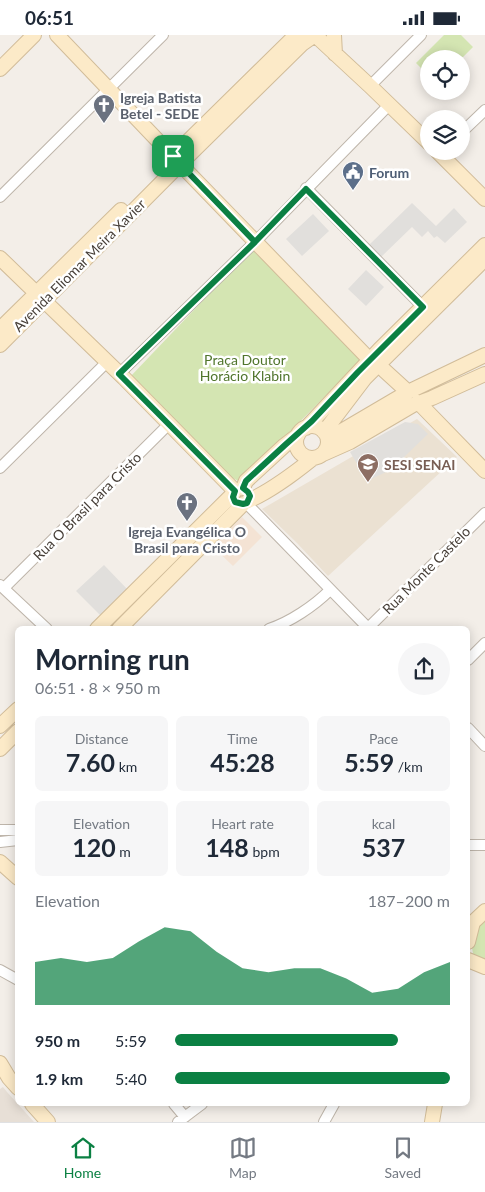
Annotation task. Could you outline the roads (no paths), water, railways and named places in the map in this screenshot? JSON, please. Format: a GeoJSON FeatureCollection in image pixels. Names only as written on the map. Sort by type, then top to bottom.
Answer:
{"type":"FeatureCollection","features":[{"type":"Feature","properties":{"kind":"main road"},"geometry":{"type":"LineString","coordinates":[[0,69],[34,35]]}},
{"type":"Feature","properties":{"kind":"main road"},"geometry":{"type":"LineString","coordinates":[[56,35],[161,144],[167,146],[176,160],[375,364],[385,371],[485,471]]}},
{"type":"Feature","properties":{"kind":"main road","name":"Avenida Eliomar Meira Xavier"},"geometry":{"type":"LineString","coordinates":[[176,160],[179,150],[296,35]]}},
{"type":"Feature","properties":{"kind":"main road"},"geometry":{"type":"LineString","coordinates":[[312,35],[336,54],[420,134]]}},
{"type":"Feature","properties":{"kind":"main road","name":"Avenida Eliomar Meira Xavier"},"geometry":{"type":"LineString","coordinates":[[0,345],[40,298],[176,160],[312,35]]}},
{"type":"Feature","properties":{"kind":"main road"},"geometry":{"type":"LineString","coordinates":[[334,35],[336,54]]}},
{"type":"Feature","properties":{"kind":"main road"},"geometry":{"type":"LineString","coordinates":[[448,160],[485,199]]}},
{"type":"Feature","properties":{"kind":"main road"},"geometry":{"type":"LineString","coordinates":[[326,435],[375,364],[423,307],[485,245]]}},
{"type":"Feature","properties":{"kind":"main road"},"geometry":{"type":"LineString","coordinates":[[0,259],[107,362],[241,497]]}},
{"type":"Feature","properties":{"kind":"main road"},"geometry":{"type":"LineString","coordinates":[[122,626],[241,497],[246,481],[375,364],[485,259]]}},
{"type":"Feature","properties":{"kind":"main road","name":"Avenida Eliomar Meira Xavier"},"geometry":{"type":"LineString","coordinates":[[0,329],[40,298]]}},
{"type":"Feature","properties":{"kind":"main road"},"geometry":{"type":"LineString","coordinates":[[326,435],[410,396],[485,355]]}},
{"type":"Feature","properties":{"kind":"main road"},"geometry":{"type":"LineString","coordinates":[[100,626],[241,497],[257,497],[280,483],[317,456],[326,450],[328,444],[326,435],[315,427],[302,431],[296,443],[298,451],[303,456],[317,456],[350,442],[410,396],[432,397],[485,374]]}},
{"type":"Feature","properties":{"kind":"main road"},"geometry":{"type":"LineString","coordinates":[[1,722],[15,711]]}},
{"type":"Feature","properties":{"kind":"main road"},"geometry":{"type":"LineString","coordinates":[[0,749],[15,734]]}},
{"type":"Feature","properties":{"kind":"main road"},"geometry":{"type":"LineString","coordinates":[[0,861],[15,875]]}},
{"type":"Feature","properties":{"kind":"main road"},"geometry":{"type":"LineString","coordinates":[[470,924],[485,911]]}},
{"type":"Feature","properties":{"kind":"main road"},"geometry":{"type":"LineString","coordinates":[[470,960],[485,967]]}},
{"type":"Feature","properties":{"kind":"main road"},"geometry":{"type":"LineString","coordinates":[[470,969],[485,973]]}},
{"type":"Feature","properties":{"kind":"main road"},"geometry":{"type":"LineString","coordinates":[[0,1063],[9,1084]]}},
{"type":"Feature","properties":{"kind":"main road"},"geometry":{"type":"LineString","coordinates":[[34,1106],[48,1122]]}},
{"type":"Feature","properties":{"kind":"main road"},"geometry":{"type":"LineString","coordinates":[[434,1106],[432,1122],[436,1122]]}},
{"type":"Feature","properties":{"kind":"street"},"geometry":{"type":"LineString","coordinates":[[0,197],[163,35]]}},
{"type":"Feature","properties":{"kind":"street"},"geometry":{"type":"LineString","coordinates":[[370,86],[421,35]]}},
{"type":"Feature","properties":{"kind":"street"},"geometry":{"type":"LineString","coordinates":[[119,374],[255,242],[389,105]]}},
{"type":"Feature","properties":{"kind":"street"},"geometry":{"type":"LineString","coordinates":[[470,124],[485,110]]}},
{"type":"Feature","properties":{"kind":"street"},"geometry":{"type":"LineString","coordinates":[[306,189],[423,307]]}},
{"type":"Feature","properties":{"kind":"street"},"geometry":{"type":"LineString","coordinates":[[0,468],[107,362]]}},
{"type":"Feature","properties":{"kind":"street","name":"Rua O Brasil para Cristo"},"geometry":{"type":"LineString","coordinates":[[2,586],[170,425]]}},
{"type":"Feature","properties":{"kind":"street"},"geometry":{"type":"LineString","coordinates":[[241,497],[366,626]]}},
{"type":"Feature","properties":{"kind":"street","name":"Rua Monte Castelo"},"geometry":{"type":"LineString","coordinates":[[370,626],[485,513]]}},
{"type":"Feature","properties":{"kind":"street"},"geometry":{"type":"LineString","coordinates":[[2,586],[44,626]]}},
{"type":"Feature","properties":{"kind":"street"},"geometry":{"type":"LineString","coordinates":[[274,626],[299,614],[330,590]]}},
{"type":"Feature","properties":{"kind":"street"},"geometry":{"type":"LineString","coordinates":[[470,659],[485,643]]}},
{"type":"Feature","properties":{"kind":"street"},"geometry":{"type":"LineString","coordinates":[[1,722],[15,731]]}},
{"type":"Feature","properties":{"kind":"street"},"geometry":{"type":"LineString","coordinates":[[470,734],[485,745]]}},
{"type":"Feature","properties":{"kind":"street"},"geometry":{"type":"LineString","coordinates":[[0,830],[15,830]]}},
{"type":"Feature","properties":{"kind":"street"},"geometry":{"type":"LineString","coordinates":[[0,842],[15,840]]}},
{"type":"Feature","properties":{"kind":"street"},"geometry":{"type":"LineString","coordinates":[[470,845],[485,845]]}},
{"type":"Feature","properties":{"kind":"street"},"geometry":{"type":"LineString","coordinates":[[0,970],[15,978]]}},
{"type":"Feature","properties":{"kind":"street"},"geometry":{"type":"LineString","coordinates":[[175,1106],[182,1119],[199,1106]]}},
{"type":"Feature","properties":{"kind":"street"},"geometry":{"type":"LineString","coordinates":[[324,1122],[333,1106]]}},
{"type":"Feature","properties":{"kind":"place","name":"Igreja Batista Betel - SEDE"},"geometry":{"type":"Point","coordinates":[104,124]}},
{"type":"Feature","properties":{"kind":"place","name":"Forum"},"geometry":{"type":"Point","coordinates":[353,191]}},
{"type":"Feature","properties":{"kind":"place","name":"SESI SENAI"},"geometry":{"type":"Point","coordinates":[368,483]}},
{"type":"Feature","properties":{"kind":"place","name":"Igreja Evangélica O Brasil para Cristo"},"geometry":{"type":"Point","coordinates":[187,522]}},
{"type":"Feature","properties":{"kind":"park label","name":"Praça Doutor Horácio Klabin"},"geometry":{"type":"Point","coordinates":[245,367]}}]}
